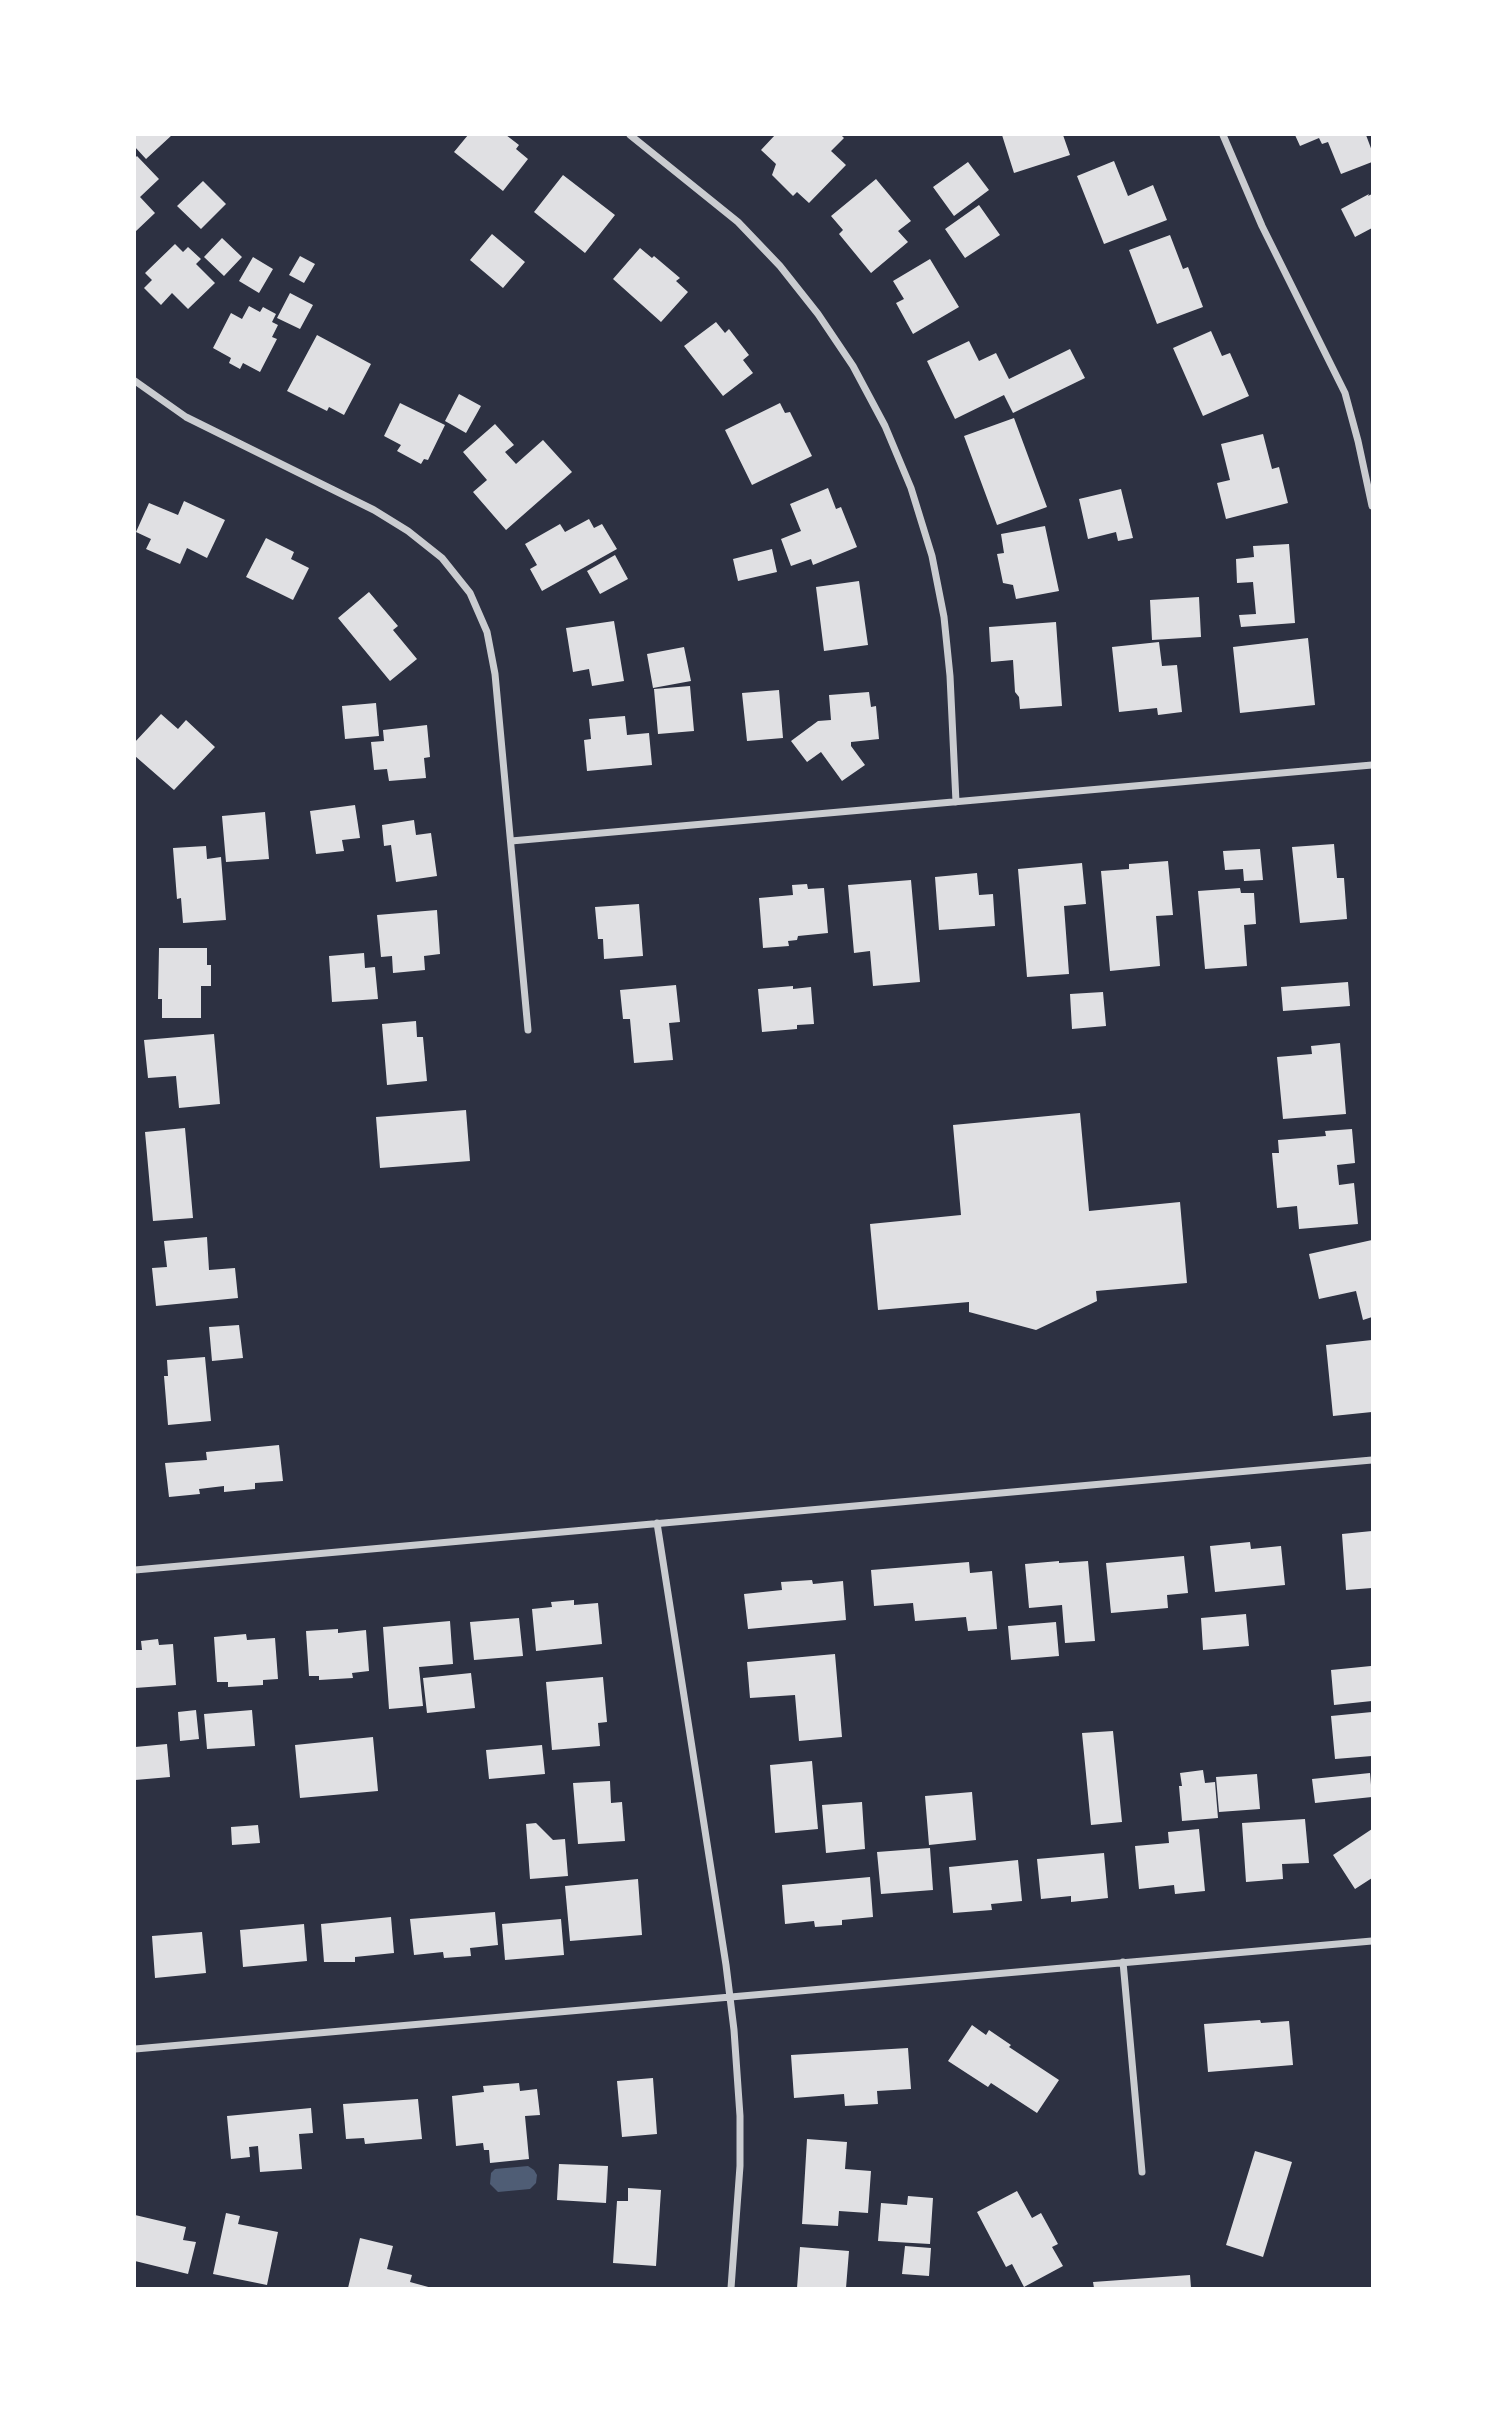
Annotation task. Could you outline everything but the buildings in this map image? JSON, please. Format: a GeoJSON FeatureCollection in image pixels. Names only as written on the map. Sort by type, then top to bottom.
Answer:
{"type":"FeatureCollection","features":[{"type":"Feature","properties":{"kind":"street"},"geometry":{"type":"LineString","coordinates":[[630,135],[738,222],[780,266],[818,314],[853,366],[886,426],[915,499],[932,556],[944,617],[950,676],[956,802]]}},
{"type":"Feature","properties":{"kind":"street"},"geometry":{"type":"LineString","coordinates":[[1223,135],[1262,226],[1345,393],[1372,506]]}},
{"type":"Feature","properties":{"kind":"street"},"geometry":{"type":"LineString","coordinates":[[135,381],[187,417],[374,510],[408,531],[442,558],[470,593],[487,632],[495,674],[528,1030]]}},
{"type":"Feature","properties":{"kind":"street"},"geometry":{"type":"LineString","coordinates":[[511,841],[1372,765]]}},
{"type":"Feature","properties":{"kind":"street"},"geometry":{"type":"LineString","coordinates":[[135,1570],[1372,1460]]}},
{"type":"Feature","properties":{"kind":"street"},"geometry":{"type":"LineString","coordinates":[[657,1524],[730,1997],[737,2073],[740,2166],[731,2288]]}},
{"type":"Feature","properties":{"kind":"street"},"geometry":{"type":"LineString","coordinates":[[135,2049],[1372,1941]]}},
{"type":"Feature","properties":{"kind":"street"},"geometry":{"type":"LineString","coordinates":[[1123,1962],[1142,2172]]}},
{"type":"Feature","properties":{"kind":"water"},"geometry":{"type":"Polygon","coordinates":[[[528,2166],[537,2175],[536,2183],[530,2189],[498,2192],[490,2184],[491,2173],[495,2169],[528,2166]]]}}]}
